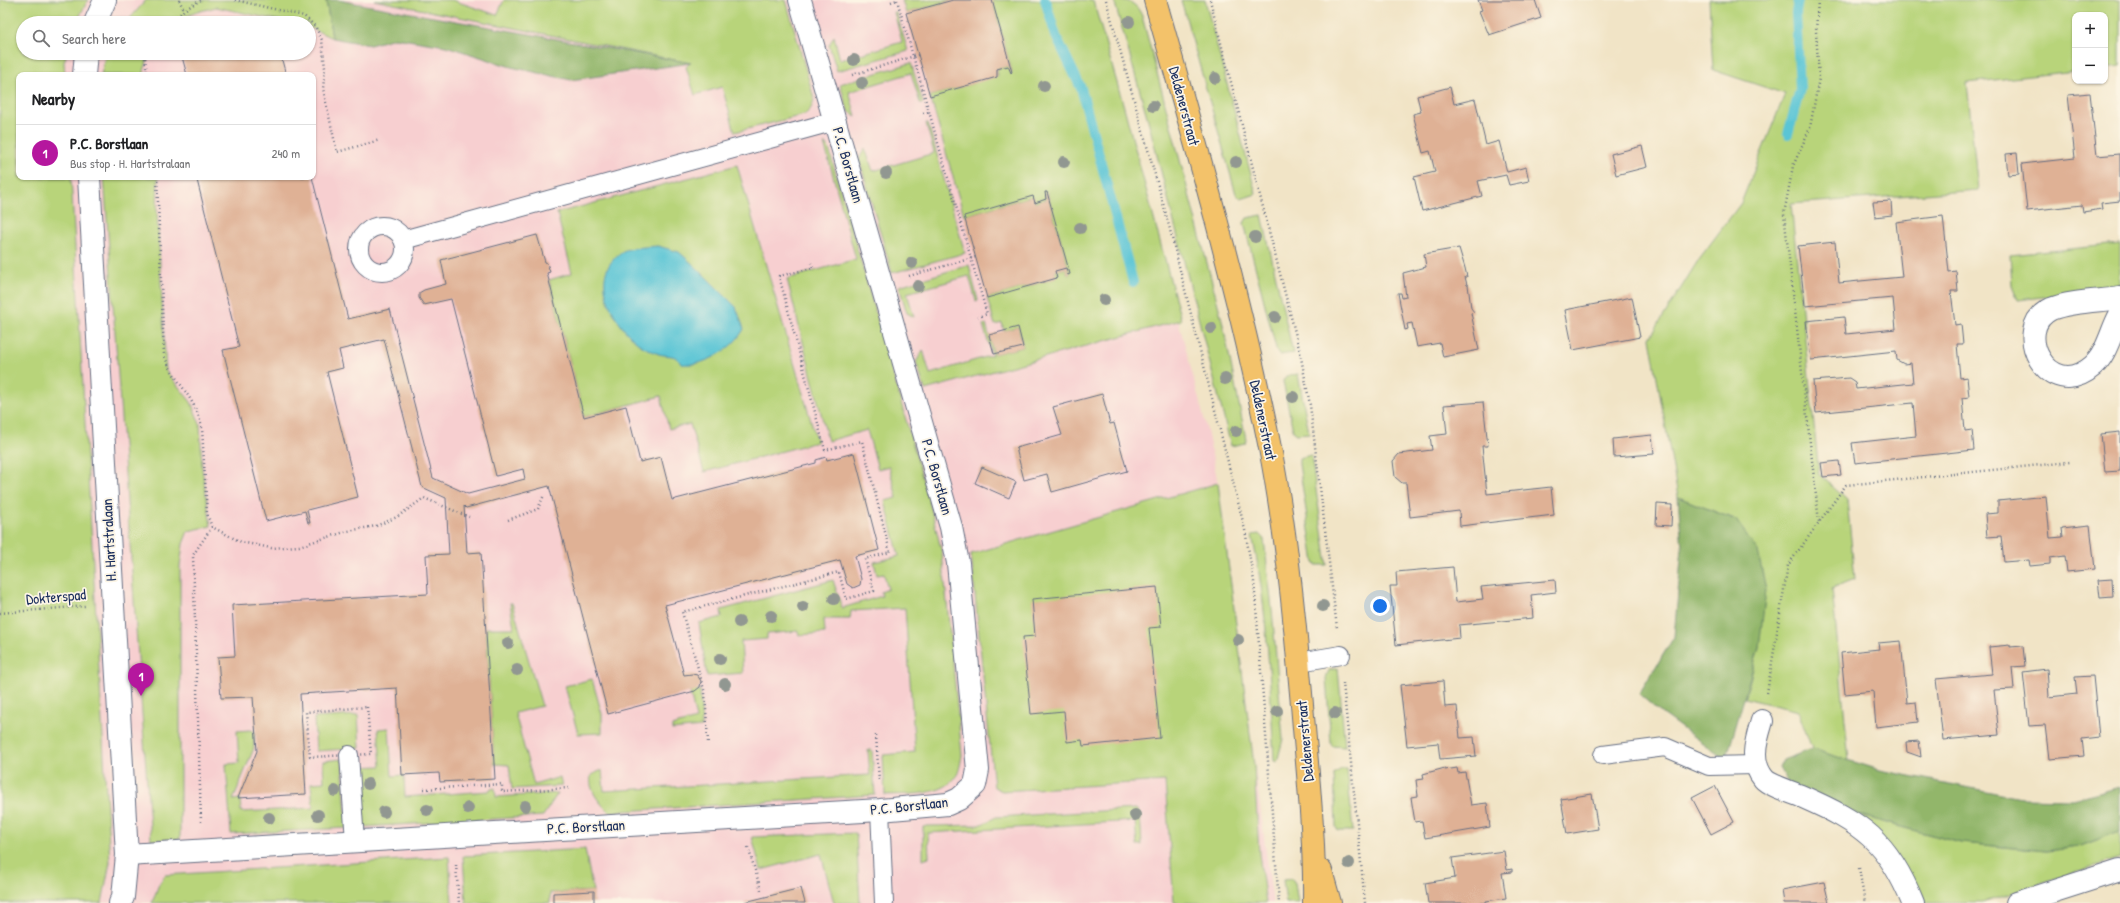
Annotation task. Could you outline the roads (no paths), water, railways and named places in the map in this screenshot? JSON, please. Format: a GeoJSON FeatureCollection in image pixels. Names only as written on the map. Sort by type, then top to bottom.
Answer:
{"type":"FeatureCollection","features":[{"type":"Feature","properties":{"kind":"main road","name":"Deldenerstraat"},"geometry":{"type":"LineString","coordinates":[[1155,0],[1232,284],[1270,448],[1289,570],[1299,662],[1315,851],[1314,903]]}},
{"type":"Feature","properties":{"kind":"main road","name":"Deldenerstraat"},"geometry":{"type":"LineString","coordinates":[[1315,851],[1330,903]]}},
{"type":"Feature","properties":{"kind":"street"},"geometry":{"type":"LineString","coordinates":[[98,16],[105,0]]}},
{"type":"Feature","properties":{"kind":"street","name":"P.C. Borstlaan"},"geometry":{"type":"LineString","coordinates":[[126,855],[454,834],[880,810],[948,804],[959,799],[975,785],[978,770],[958,563],[951,527],[800,0]]}},
{"type":"Feature","properties":{"kind":"street"},"geometry":{"type":"LineString","coordinates":[[84,72],[85,60]]}},
{"type":"Feature","properties":{"kind":"street","name":"H. Hartstralaan"},"geometry":{"type":"LineString","coordinates":[[90,180],[126,855],[123,897],[120,903]]}},
{"type":"Feature","properties":{"kind":"street"},"geometry":{"type":"LineString","coordinates":[[2120,298],[2064,306],[2051,309],[2040,316],[2034,330],[2034,345],[2039,359],[2049,371],[2063,378],[2074,377],[2085,372],[2094,365],[2101,355],[2120,316]]}},
{"type":"Feature","properties":{"kind":"street"},"geometry":{"type":"LineString","coordinates":[[1762,721],[1754,748],[1756,765],[1764,780],[1849,819],[1874,838],[1888,854],[1899,872],[1913,903]]}},
{"type":"Feature","properties":{"kind":"street"},"geometry":{"type":"LineString","coordinates":[[2017,903],[2120,870]]}},
{"type":"Feature","properties":{"kind":"lane"},"geometry":{"type":"LineString","coordinates":[[403,240],[835,121]]}},
{"type":"Feature","properties":{"kind":"lane"},"geometry":{"type":"LineString","coordinates":[[1299,662],[1340,655]]}},
{"type":"Feature","properties":{"kind":"lane"},"geometry":{"type":"LineString","coordinates":[[1604,755],[1665,747],[1709,766],[1756,765]]}},
{"type":"Feature","properties":{"kind":"lane"},"geometry":{"type":"LineString","coordinates":[[349,755],[355,841]]}},
{"type":"Feature","properties":{"kind":"lane"},"geometry":{"type":"LineString","coordinates":[[880,810],[884,903]]}},
{"type":"Feature","properties":{"kind":"water"},"geometry":{"type":"Polygon","coordinates":[[[658,246],[679,252],[736,307],[744,329],[726,350],[709,360],[699,363],[681,364],[677,358],[649,350],[635,341],[627,333],[614,314],[605,291],[607,269],[614,259],[625,250],[658,246]]]}},
{"type":"Feature","properties":{"kind":"waterway"},"geometry":{"type":"LineString","coordinates":[[1045,0],[1056,36],[1081,88],[1133,282]]}},
{"type":"Feature","properties":{"kind":"waterway"},"geometry":{"type":"LineString","coordinates":[[1788,134],[1800,89],[1796,13],[1798,0]]}},
{"type":"Feature","properties":{"kind":"place","name":"P.C. Borstlaan"},"geometry":{"type":"Point","coordinates":[141,696]}}]}
